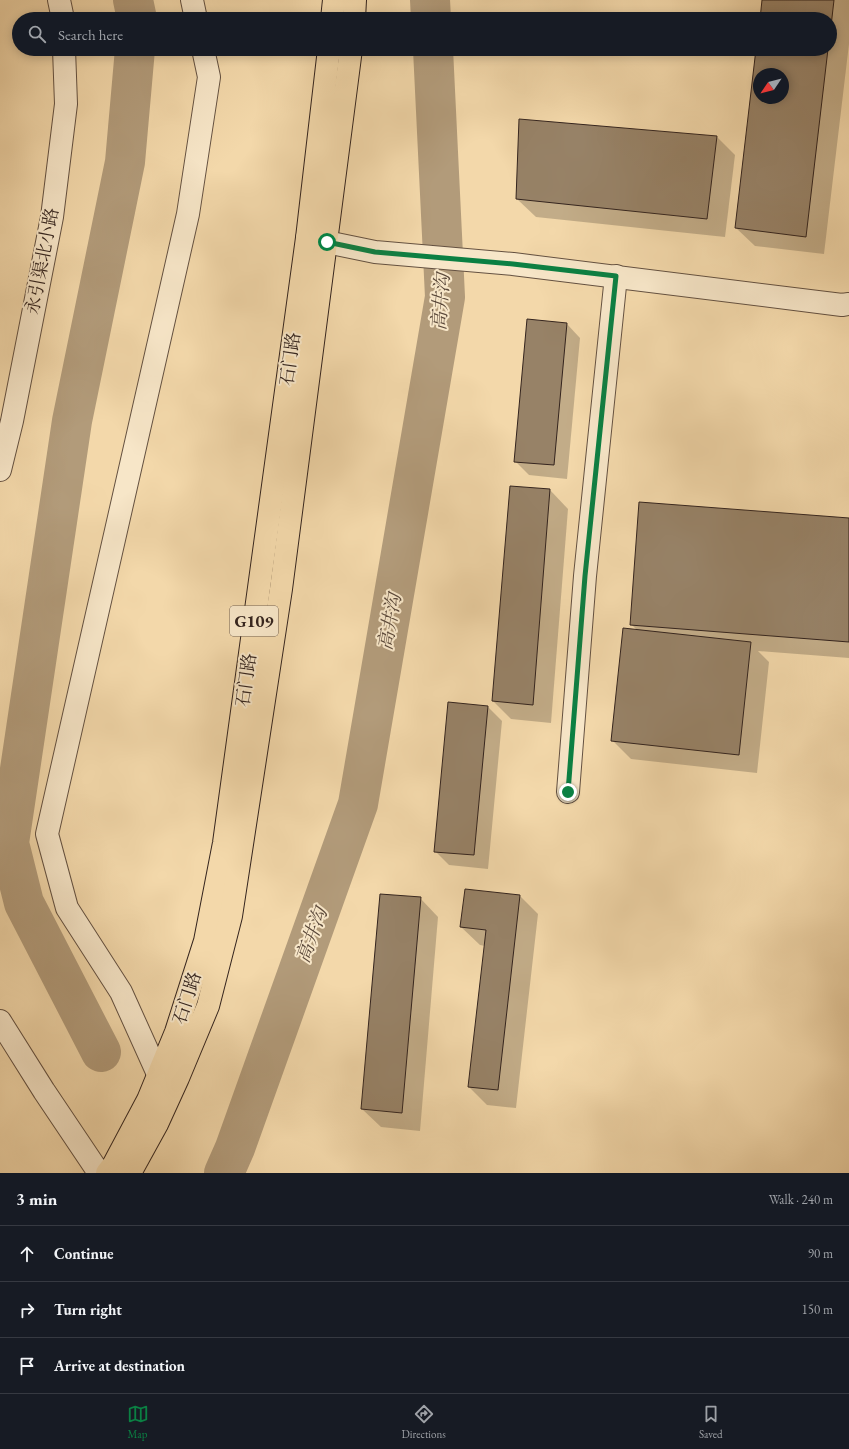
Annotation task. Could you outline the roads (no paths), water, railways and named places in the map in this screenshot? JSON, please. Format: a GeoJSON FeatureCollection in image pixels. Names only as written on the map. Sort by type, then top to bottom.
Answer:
{"type":"FeatureCollection","features":[{"type":"Feature","properties":{"kind":"highway"},"geometry":{"type":"LineString","coordinates":[[333,12],[334,0]]}},
{"type":"Feature","properties":{"kind":"highway"},"geometry":{"type":"LineString","coordinates":[[354,12],[355,0]]}},
{"type":"Feature","properties":{"kind":"highway","name":"石门路"},"geometry":{"type":"LineString","coordinates":[[130,1173],[157,1124],[208,1006],[231,916],[281,589],[317,240],[329,56]]}},
{"type":"Feature","properties":{"kind":"highway","name":"石门路"},"geometry":{"type":"LineString","coordinates":[[107,1173],[114,1164],[148,1100],[176,1032],[205,941],[224,843],[317,240],[350,56]]}},
{"type":"Feature","properties":{"kind":"street"},"geometry":{"type":"LineString","coordinates":[[59,0],[61,12]]}},
{"type":"Feature","properties":{"kind":"street"},"geometry":{"type":"LineString","coordinates":[[192,0],[195,12]]}},
{"type":"Feature","properties":{"kind":"street","name":"永引渠北小路"},"geometry":{"type":"LineString","coordinates":[[0,470],[12,421],[52,217],[66,104],[64,56]]}},
{"type":"Feature","properties":{"kind":"street"},"geometry":{"type":"LineString","coordinates":[[158,1074],[121,992],[68,908],[47,834],[188,214],[209,77],[204,56]]}},
{"type":"Feature","properties":{"kind":"street"},"geometry":{"type":"LineString","coordinates":[[317,240],[387,252],[513,264],[842,305],[849,304]]}},
{"type":"Feature","properties":{"kind":"street"},"geometry":{"type":"LineString","coordinates":[[568,792],[585,576],[616,276]]}},
{"type":"Feature","properties":{"kind":"street"},"geometry":{"type":"LineString","coordinates":[[0,1021],[44,1091],[99,1173]]}},
{"type":"Feature","properties":{"kind":"waterway"},"geometry":{"type":"LineString","coordinates":[[133,0],[136,12]]}},
{"type":"Feature","properties":{"kind":"waterway","name":"高井沟"},"geometry":{"type":"LineString","coordinates":[[430,0],[431,12]]}},
{"type":"Feature","properties":{"kind":"waterway"},"geometry":{"type":"LineString","coordinates":[[101,1052],[24,903],[9,843],[72,421],[125,162],[134,56]]}},
{"type":"Feature","properties":{"kind":"waterway","name":"高井沟"},"geometry":{"type":"LineString","coordinates":[[224,1173],[235,1148],[358,804],[445,297],[433,56]]}}]}
